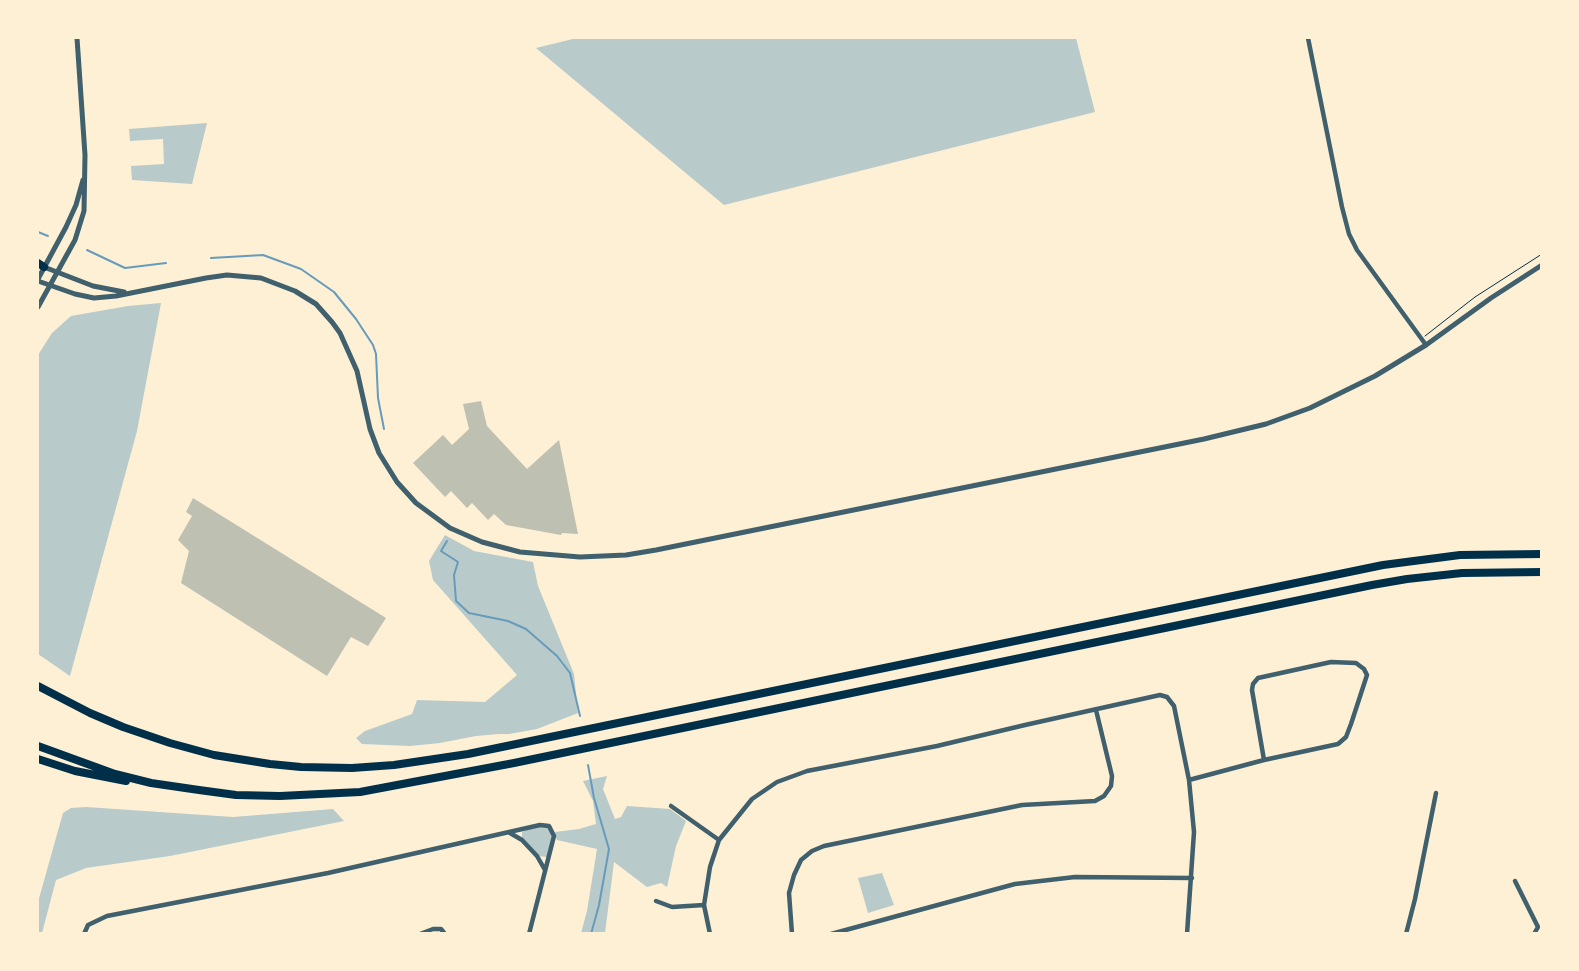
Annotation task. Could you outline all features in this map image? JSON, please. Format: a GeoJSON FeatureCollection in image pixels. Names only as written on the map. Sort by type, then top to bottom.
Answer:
{"type":"FeatureCollection","features":[{"type":"Feature","properties":{"kind":"highway"},"geometry":{"type":"LineString","coordinates":[[38,686],[90,713],[128,729],[170,743],[239,759],[270,764],[321,768],[406,764],[468,754],[1383,565],[1460,555],[1542,554]]}},
{"type":"Feature","properties":{"kind":"highway"},"geometry":{"type":"LineString","coordinates":[[41,760],[75,771],[115,779],[218,793],[254,796],[309,796],[370,790],[514,763],[1372,584],[1450,574],[1504,571],[1542,572]]}},
{"type":"Feature","properties":{"kind":"highway"},"geometry":{"type":"LineString","coordinates":[[38,746],[77,762],[116,774],[165,785]]}},
{"type":"Feature","properties":{"kind":"street"},"geometry":{"type":"LineString","coordinates":[[38,306],[75,240],[83,219],[86,200],[77,38]]}},
{"type":"Feature","properties":{"kind":"street"},"geometry":{"type":"LineString","coordinates":[[1308,38],[1349,234],[1357,250],[1426,345]]}},
{"type":"Feature","properties":{"kind":"street"},"geometry":{"type":"LineString","coordinates":[[85,170],[76,205],[41,265],[38,280],[50,286],[94,298],[110,297],[214,276],[235,275],[267,280],[302,295],[316,304],[343,339],[356,371],[370,429],[379,453],[397,482],[416,503],[450,528],[482,542],[520,552],[574,557],[621,555],[656,550],[1245,430],[1298,413],[1338,395],[1426,345],[1497,294],[1542,266]]}},
{"type":"Feature","properties":{"kind":"street"},"geometry":{"type":"LineString","coordinates":[[41,265],[98,288],[130,292]]}},
{"type":"Feature","properties":{"kind":"street"},"geometry":{"type":"LineString","coordinates":[[1189,780],[1264,760],[1338,744],[1346,737],[1367,675],[1364,669],[1356,663],[1332,662],[1258,678],[1253,684],[1252,690],[1264,760]]}},
{"type":"Feature","properties":{"kind":"street"},"geometry":{"type":"LineString","coordinates":[[710,934],[704,905],[710,867],[719,840],[752,799],[777,782],[807,771],[937,746],[1025,724],[1160,695],[1167,698],[1174,706],[1189,780],[1194,832],[1188,934]]}},
{"type":"Feature","properties":{"kind":"street"},"geometry":{"type":"LineString","coordinates":[[792,934],[789,893],[801,860],[812,851],[824,846],[1022,805],[1095,801],[1104,796],[1111,786],[1112,776],[1096,710]]}},
{"type":"Feature","properties":{"kind":"street"},"geometry":{"type":"LineString","coordinates":[[1406,934],[1415,899],[1436,793]]}},
{"type":"Feature","properties":{"kind":"street"},"geometry":{"type":"LineString","coordinates":[[671,806],[719,840]]}},
{"type":"Feature","properties":{"kind":"street"},"geometry":{"type":"LineString","coordinates":[[84,934],[88,925],[107,916],[328,873],[540,825],[549,826],[554,836],[529,934]]}},
{"type":"Feature","properties":{"kind":"street"},"geometry":{"type":"LineString","coordinates":[[510,832],[522,840],[537,856],[545,870]]}},
{"type":"Feature","properties":{"kind":"street"},"geometry":{"type":"LineString","coordinates":[[831,934],[1015,884],[1075,877],[1192,878]]}},
{"type":"Feature","properties":{"kind":"street"},"geometry":{"type":"LineString","coordinates":[[1515,881],[1538,926],[1534,934]]}},
{"type":"Feature","properties":{"kind":"street"},"geometry":{"type":"LineString","coordinates":[[656,901],[672,907],[704,905]]}},
{"type":"Feature","properties":{"kind":"street"},"geometry":{"type":"LineString","coordinates":[[420,934],[433,929],[441,929],[445,934]]}},
{"type":"Feature","properties":{"kind":"path"},"geometry":{"type":"LineString","coordinates":[[1430,332],[1475,297],[1542,254]]}},
{"type":"Feature","properties":{"kind":"shaded area"},"geometry":{"type":"Polygon","coordinates":[[[577,38],[1076,38],[1095,112],[724,205],[536,48],[577,38]]]}},
{"type":"Feature","properties":{"kind":"shaded area"},"geometry":{"type":"Polygon","coordinates":[[[207,123],[192,184],[132,180],[131,166],[164,164],[163,139],[130,141],[129,129],[207,123]]]}},
{"type":"Feature","properties":{"kind":"shaded area"},"geometry":{"type":"Polygon","coordinates":[[[161,303],[137,431],[70,676],[38,654],[38,355],[52,333],[71,316],[128,306],[161,303]]]}},
{"type":"Feature","properties":{"kind":"shaded area"},"geometry":{"type":"Polygon","coordinates":[[[445,535],[474,551],[533,562],[538,586],[574,674],[578,713],[537,729],[509,734],[476,736],[440,743],[410,746],[362,744],[356,738],[365,731],[412,714],[417,700],[485,702],[517,675],[433,580],[429,561],[445,535]]]}},
{"type":"Feature","properties":{"kind":"shaded area"},"geometry":{"type":"Polygon","coordinates":[[[607,776],[603,789],[615,819],[621,817],[627,806],[670,809],[686,821],[676,846],[667,887],[661,883],[647,887],[614,862],[605,933],[581,933],[587,911],[597,849],[557,840],[555,832],[579,829],[596,824],[593,801],[583,781],[607,776]]]}},
{"type":"Feature","properties":{"kind":"shaded area"},"geometry":{"type":"Polygon","coordinates":[[[86,807],[233,817],[333,809],[344,821],[170,856],[86,868],[56,880],[42,933],[38,933],[38,902],[63,813],[71,808],[86,807]]]}},
{"type":"Feature","properties":{"kind":"shaded area"},"geometry":{"type":"Polygon","coordinates":[[[540,825],[549,826],[554,836],[547,857],[537,856],[522,840],[522,832],[540,825]]]}},
{"type":"Feature","properties":{"kind":"shaded area"},"geometry":{"type":"Polygon","coordinates":[[[882,873],[894,905],[868,913],[858,878],[882,873]]]}},
{"type":"Feature","properties":{"kind":"building"},"geometry":{"type":"Polygon","coordinates":[[[481,401],[487,426],[527,469],[559,440],[578,534],[562,533],[561,535],[506,525],[494,514],[488,520],[472,503],[467,508],[451,491],[445,497],[413,463],[443,435],[452,445],[469,429],[463,404],[481,401]]]}},
{"type":"Feature","properties":{"kind":"building"},"geometry":{"type":"Polygon","coordinates":[[[193,498],[386,618],[368,646],[351,637],[327,676],[181,583],[189,551],[178,540],[192,516],[186,512],[193,498]]]}},
{"type":"Feature","properties":{"kind":"waterway"},"geometry":{"type":"LineString","coordinates":[[38,232],[48,236]]}},
{"type":"Feature","properties":{"kind":"waterway"},"geometry":{"type":"LineString","coordinates":[[87,250],[125,268],[166,263]]}},
{"type":"Feature","properties":{"kind":"waterway"},"geometry":{"type":"LineString","coordinates":[[211,258],[263,255],[301,269],[334,292],[356,319],[373,345],[376,354],[378,398],[384,429]]}},
{"type":"Feature","properties":{"kind":"waterway"},"geometry":{"type":"LineString","coordinates":[[447,541],[441,551],[458,562],[454,575],[456,601],[469,613],[508,621],[526,629],[557,656],[570,673],[580,716]]}},
{"type":"Feature","properties":{"kind":"waterway"},"geometry":{"type":"LineString","coordinates":[[588,765],[594,798],[609,849],[599,905],[591,934]]}}]}
